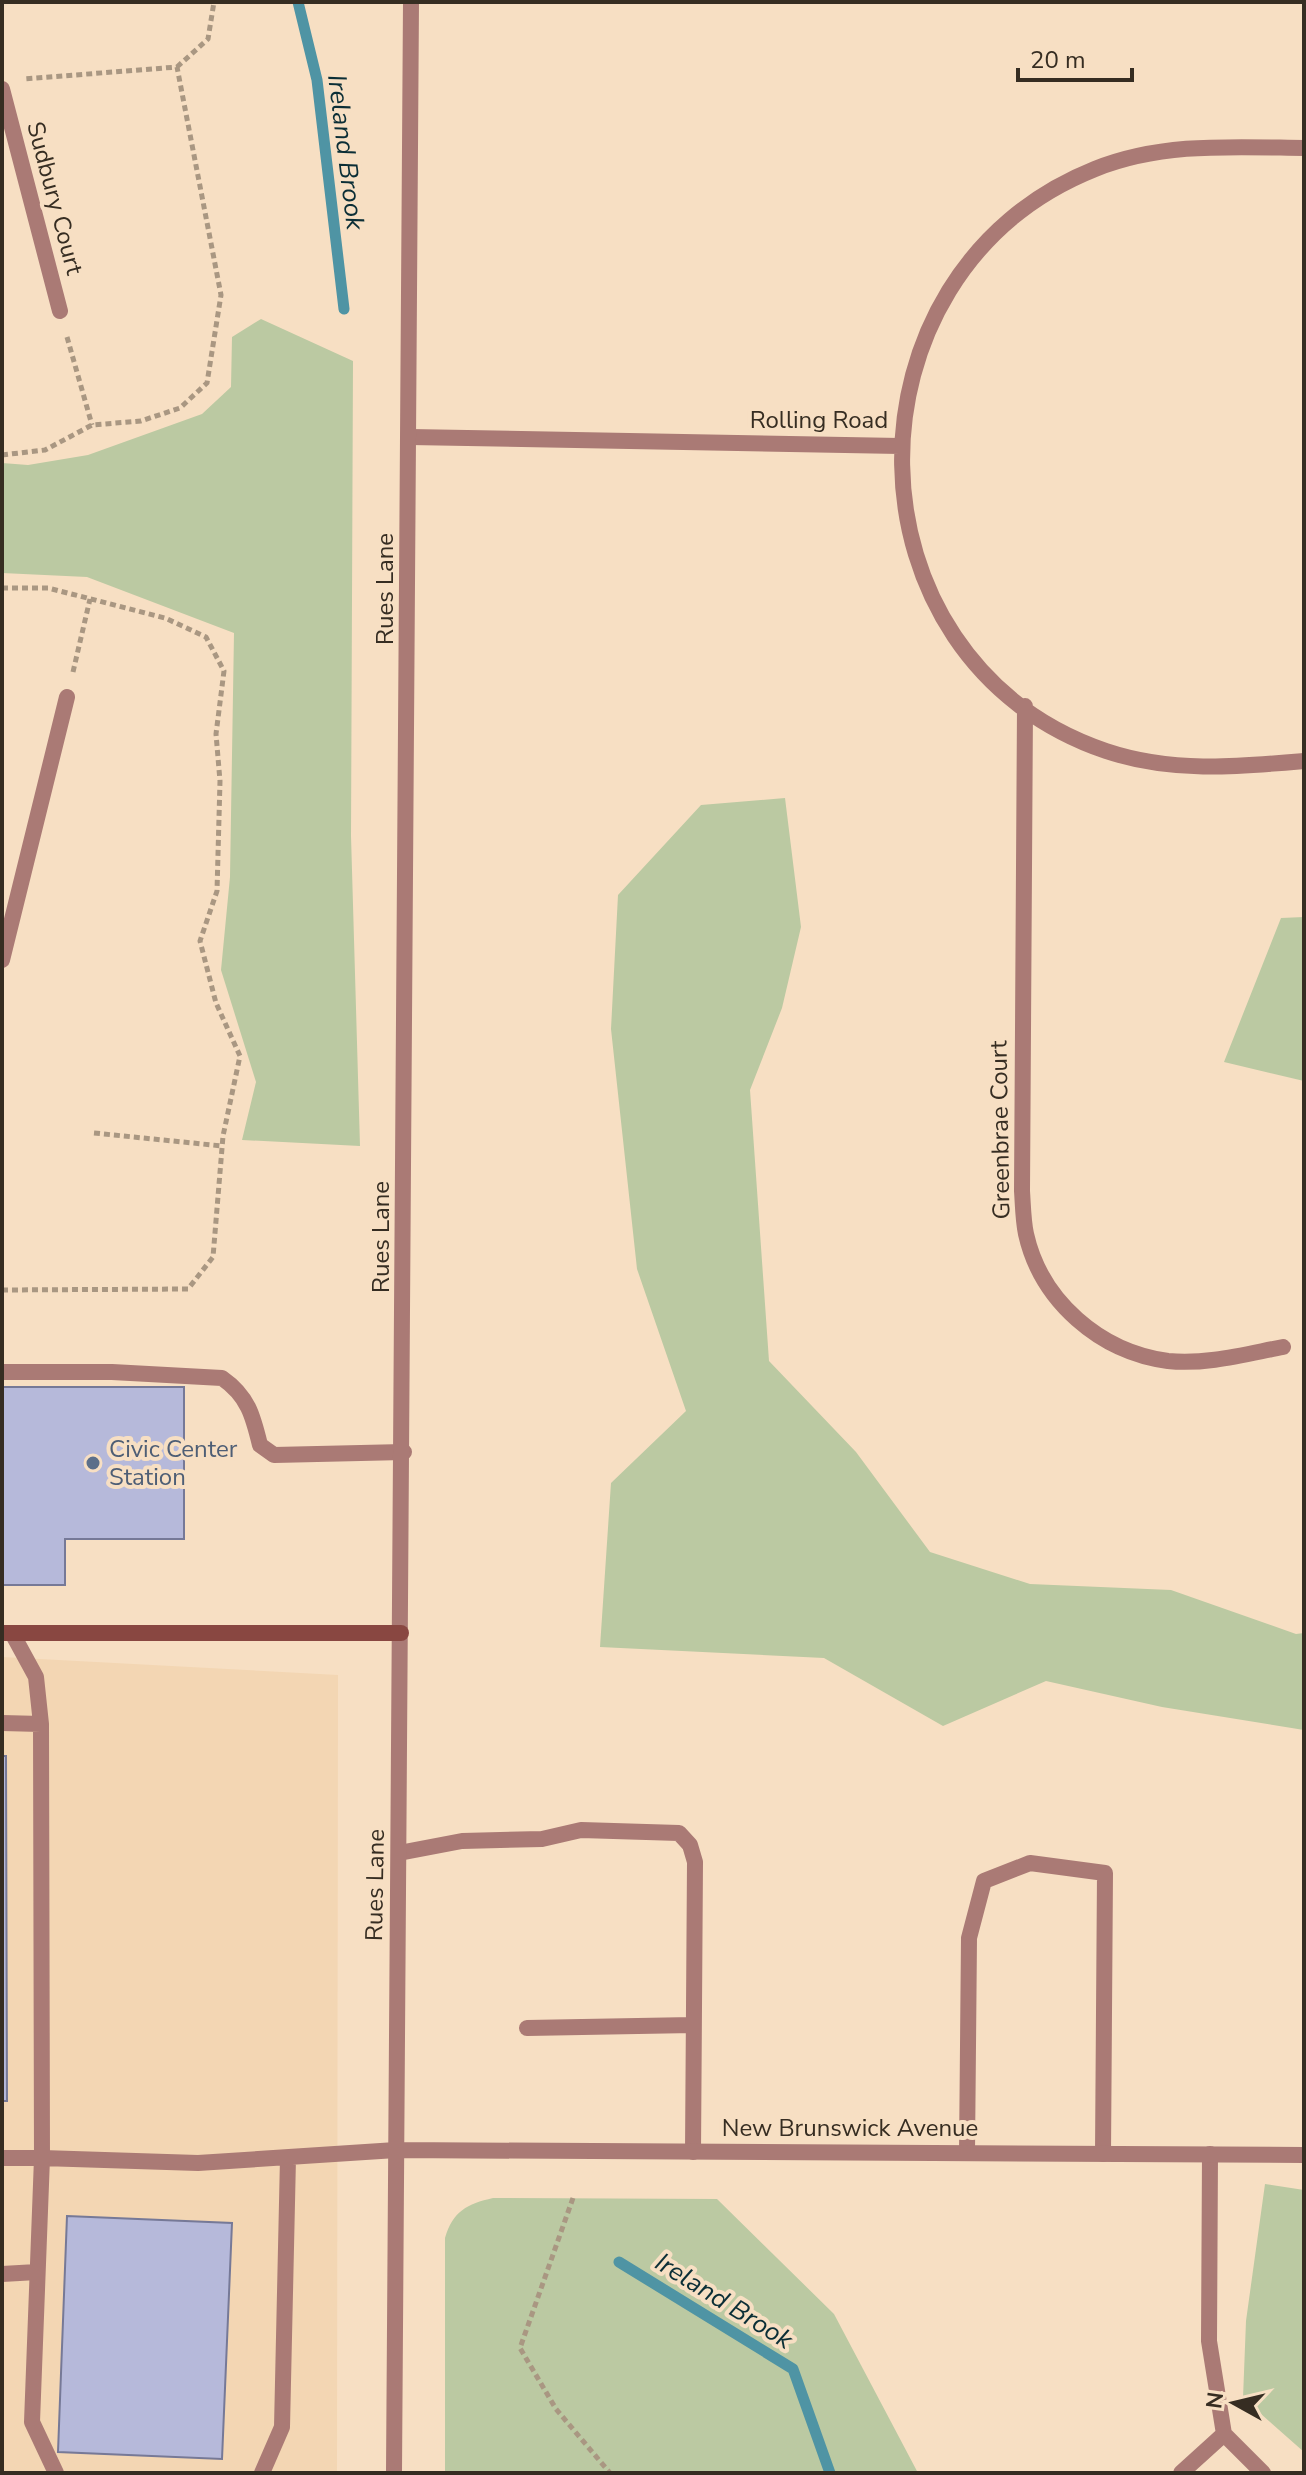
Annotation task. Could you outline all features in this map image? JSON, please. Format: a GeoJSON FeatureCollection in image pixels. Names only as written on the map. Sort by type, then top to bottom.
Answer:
{"type":"FeatureCollection","features":[{"type":"Feature","properties":{"kind":"main road"},"geometry":{"type":"LineString","coordinates":[[7,1633],[401,1633]]}},
{"type":"Feature","properties":{"kind":"street","name":"Rues Lane"},"geometry":{"type":"LineString","coordinates":[[394,2473],[404,1452],[411,2]]}},
{"type":"Feature","properties":{"kind":"street","name":"Sudbury Court"},"geometry":{"type":"LineString","coordinates":[[6,91],[60,311]]}},
{"type":"Feature","properties":{"kind":"street","name":"Rolling Road"},"geometry":{"type":"LineString","coordinates":[[410,437],[900,446],[912,372],[947,293],[987,242],[1037,200],[1094,169],[1157,151],[1189,147],[1304,148]]}},
{"type":"Feature","properties":{"kind":"street"},"geometry":{"type":"LineString","coordinates":[[900,446],[902,490],[912,543],[936,603],[972,657],[1025,706],[1075,737],[1104,750],[1167,766],[1232,768],[1304,761]]}},
{"type":"Feature","properties":{"kind":"street"},"geometry":{"type":"LineString","coordinates":[[2,959],[67,697]]}},
{"type":"Feature","properties":{"kind":"street","name":"Greenbrae Court"},"geometry":{"type":"LineString","coordinates":[[1025,706],[1022,1191],[1025,1233],[1036,1265],[1053,1295],[1077,1320],[1104,1340],[1135,1354],[1169,1361],[1203,1361],[1283,1347]]}},
{"type":"Feature","properties":{"kind":"street"},"geometry":{"type":"LineString","coordinates":[[2,1372],[205,1374],[222,1378],[237,1388],[252,1409],[260,1445],[274,1455],[404,1452]]}},
{"type":"Feature","properties":{"kind":"street"},"geometry":{"type":"LineString","coordinates":[[7,1633],[36,1677],[41,1724],[42,2158],[32,2422],[56,2473]]}},
{"type":"Feature","properties":{"kind":"street"},"geometry":{"type":"LineString","coordinates":[[2,1723],[41,1724]]}},
{"type":"Feature","properties":{"kind":"street"},"geometry":{"type":"LineString","coordinates":[[399,1853],[462,1841],[542,1839],[581,1830],[679,1833],[690,1845],[695,1862],[693,2152]]}},
{"type":"Feature","properties":{"kind":"street"},"geometry":{"type":"LineString","coordinates":[[967,2153],[969,1938],[984,1881],[1030,1863],[1105,1873],[1103,2154]]}},
{"type":"Feature","properties":{"kind":"street"},"geometry":{"type":"LineString","coordinates":[[527,2028],[693,2025]]}},
{"type":"Feature","properties":{"kind":"street","name":"New Brunswick Avenue"},"geometry":{"type":"LineString","coordinates":[[2,2158],[198,2163],[396,2150],[1304,2155]]}},
{"type":"Feature","properties":{"kind":"street"},"geometry":{"type":"LineString","coordinates":[[1210,2154],[1209,2341],[1224,2434],[1263,2473]]}},
{"type":"Feature","properties":{"kind":"street"},"geometry":{"type":"LineString","coordinates":[[262,2473],[282,2427],[288,2158]]}},
{"type":"Feature","properties":{"kind":"street"},"geometry":{"type":"LineString","coordinates":[[2,2274],[37,2272]]}},
{"type":"Feature","properties":{"kind":"street"},"geometry":{"type":"LineString","coordinates":[[1181,2473],[1224,2434]]}},
{"type":"Feature","properties":{"kind":"path"},"geometry":{"type":"LineString","coordinates":[[6,91],[177,67],[208,39],[214,2]]}},
{"type":"Feature","properties":{"kind":"path"},"geometry":{"type":"LineString","coordinates":[[2,455],[45,450],[92,425],[141,421],[180,408],[207,383],[221,295],[177,67]]}},
{"type":"Feature","properties":{"kind":"path"},"geometry":{"type":"LineString","coordinates":[[60,311],[92,425]]}},
{"type":"Feature","properties":{"kind":"path"},"geometry":{"type":"LineString","coordinates":[[2,588],[48,588],[165,618],[206,637],[224,671],[216,734],[220,781],[217,891],[200,941],[216,1003],[240,1056],[222,1146],[213,1257],[188,1289],[2,1290]]}},
{"type":"Feature","properties":{"kind":"path"},"geometry":{"type":"LineString","coordinates":[[67,697],[90,599]]}},
{"type":"Feature","properties":{"kind":"path"},"geometry":{"type":"LineString","coordinates":[[94,1133],[222,1146]]}},
{"type":"Feature","properties":{"kind":"path"},"geometry":{"type":"LineString","coordinates":[[573,2198],[520,2348],[556,2409],[610,2473]]}},
{"type":"Feature","properties":{"kind":"shaded area"},"geometry":{"type":"Polygon","coordinates":[[[2,1657],[338,1675],[337,2473],[2,2473],[2,1657]]]}},
{"type":"Feature","properties":{"kind":"green space"},"geometry":{"type":"Polygon","coordinates":[[[261,319],[353,361],[351,836],[360,1146],[242,1140],[256,1082],[221,970],[230,877],[234,633],[87,577],[2,573],[2,463],[28,465],[88,455],[202,414],[231,387],[232,337],[261,319]]]}},
{"type":"Feature","properties":{"kind":"green space"},"geometry":{"type":"Polygon","coordinates":[[[785,798],[801,927],[782,1008],[750,1090],[769,1361],[856,1452],[930,1552],[1030,1584],[1171,1590],[1296,1634],[1304,1633],[1304,1730],[1162,1707],[1046,1681],[943,1726],[824,1658],[600,1647],[611,1483],[686,1411],[637,1269],[611,1029],[618,895],[701,805],[785,798]]]}},
{"type":"Feature","properties":{"kind":"green space"},"geometry":{"type":"Polygon","coordinates":[[[1304,917],[1304,1081],[1224,1062],[1281,918],[1304,917]]]}},
{"type":"Feature","properties":{"kind":"green space"},"geometry":{"type":"Polygon","coordinates":[[[1265,2184],[1304,2190],[1304,2452],[1243,2398],[1246,2321],[1265,2184]]]}},
{"type":"Feature","properties":{"kind":"green space"},"geometry":{"type":"Polygon","coordinates":[[[493,2198],[717,2199],[834,2314],[918,2473],[445,2473],[445,2238],[452,2221],[462,2210],[493,2198]]]}},
{"type":"Feature","properties":{"kind":"building","name":"Civic Center Station"},"geometry":{"type":"Polygon","coordinates":[[[2,1387],[184,1387],[184,1539],[65,1539],[65,1585],[2,1585],[2,1387]]]}},
{"type":"Feature","properties":{"kind":"building"},"geometry":{"type":"Polygon","coordinates":[[[2,1756],[6,1756],[7,2101],[2,2101],[2,1756]]]}},
{"type":"Feature","properties":{"kind":"building"},"geometry":{"type":"Polygon","coordinates":[[[67,2216],[232,2223],[222,2459],[58,2452],[67,2216]]]}},
{"type":"Feature","properties":{"kind":"waterway","name":"Ireland Brook"},"geometry":{"type":"LineString","coordinates":[[298,2],[317,80],[344,309]]}},
{"type":"Feature","properties":{"kind":"waterway","name":"Ireland Brook"},"geometry":{"type":"LineString","coordinates":[[619,2262],[793,2369],[830,2473]]}},
{"type":"Feature","properties":{"kind":"place","name":"Civic Center Station"},"geometry":{"type":"Point","coordinates":[93,1463]}}]}
